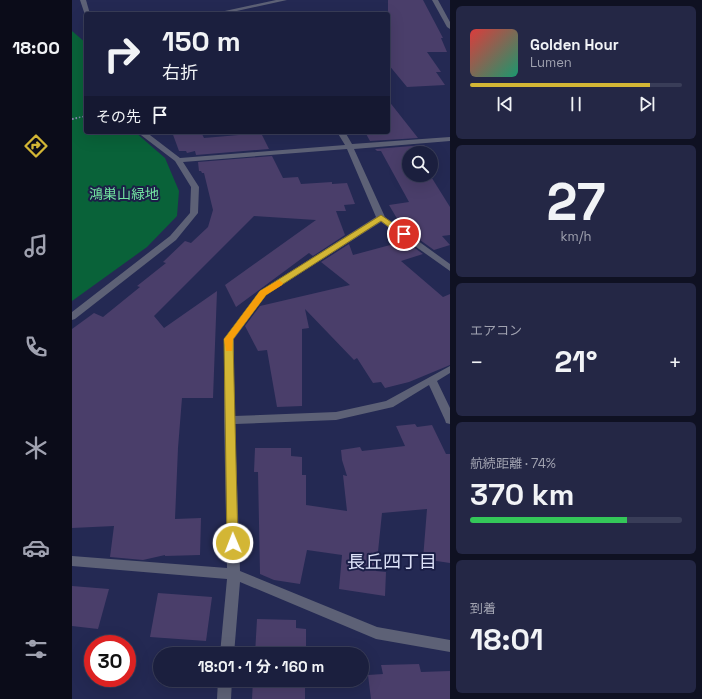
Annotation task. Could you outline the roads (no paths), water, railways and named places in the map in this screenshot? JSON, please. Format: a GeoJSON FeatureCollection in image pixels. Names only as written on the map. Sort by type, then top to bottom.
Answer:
{"type":"FeatureCollection","features":[{"type":"Feature","properties":{"kind":"street"},"geometry":{"type":"LineString","coordinates":[[83,0],[86,12]]}},
{"type":"Feature","properties":{"kind":"street"},"geometry":{"type":"LineString","coordinates":[[223,12],[284,0]]}},
{"type":"Feature","properties":{"kind":"street"},"geometry":{"type":"LineString","coordinates":[[435,0],[450,27]]}},
{"type":"Feature","properties":{"kind":"street"},"geometry":{"type":"LineString","coordinates":[[72,317],[173,238],[194,213],[195,187],[178,160],[144,134]]}},
{"type":"Feature","properties":{"kind":"street"},"geometry":{"type":"LineString","coordinates":[[342,134],[350,147],[381,218],[450,268]]}},
{"type":"Feature","properties":{"kind":"street"},"geometry":{"type":"LineString","coordinates":[[178,160],[450,139]]}},
{"type":"Feature","properties":{"kind":"street"},"geometry":{"type":"LineString","coordinates":[[228,647],[234,574],[229,339],[263,293],[381,218]]}},
{"type":"Feature","properties":{"kind":"street"},"geometry":{"type":"LineString","coordinates":[[230,420],[336,416],[389,404],[450,369]]}},
{"type":"Feature","properties":{"kind":"street"},"geometry":{"type":"LineString","coordinates":[[432,380],[450,420]]}},
{"type":"Feature","properties":{"kind":"street"},"geometry":{"type":"LineString","coordinates":[[72,561],[234,574],[376,633],[450,646]]}},
{"type":"Feature","properties":{"kind":"street"},"geometry":{"type":"LineString","coordinates":[[224,699],[225,687]]}},
{"type":"Feature","properties":{"kind":"district","name":"長丘四丁目"},"geometry":{"type":"Point","coordinates":[392,562]}},
{"type":"Feature","properties":{"kind":"park label","name":"鴻巣山緑地"},"geometry":{"type":"Point","coordinates":[124,194]}}]}
